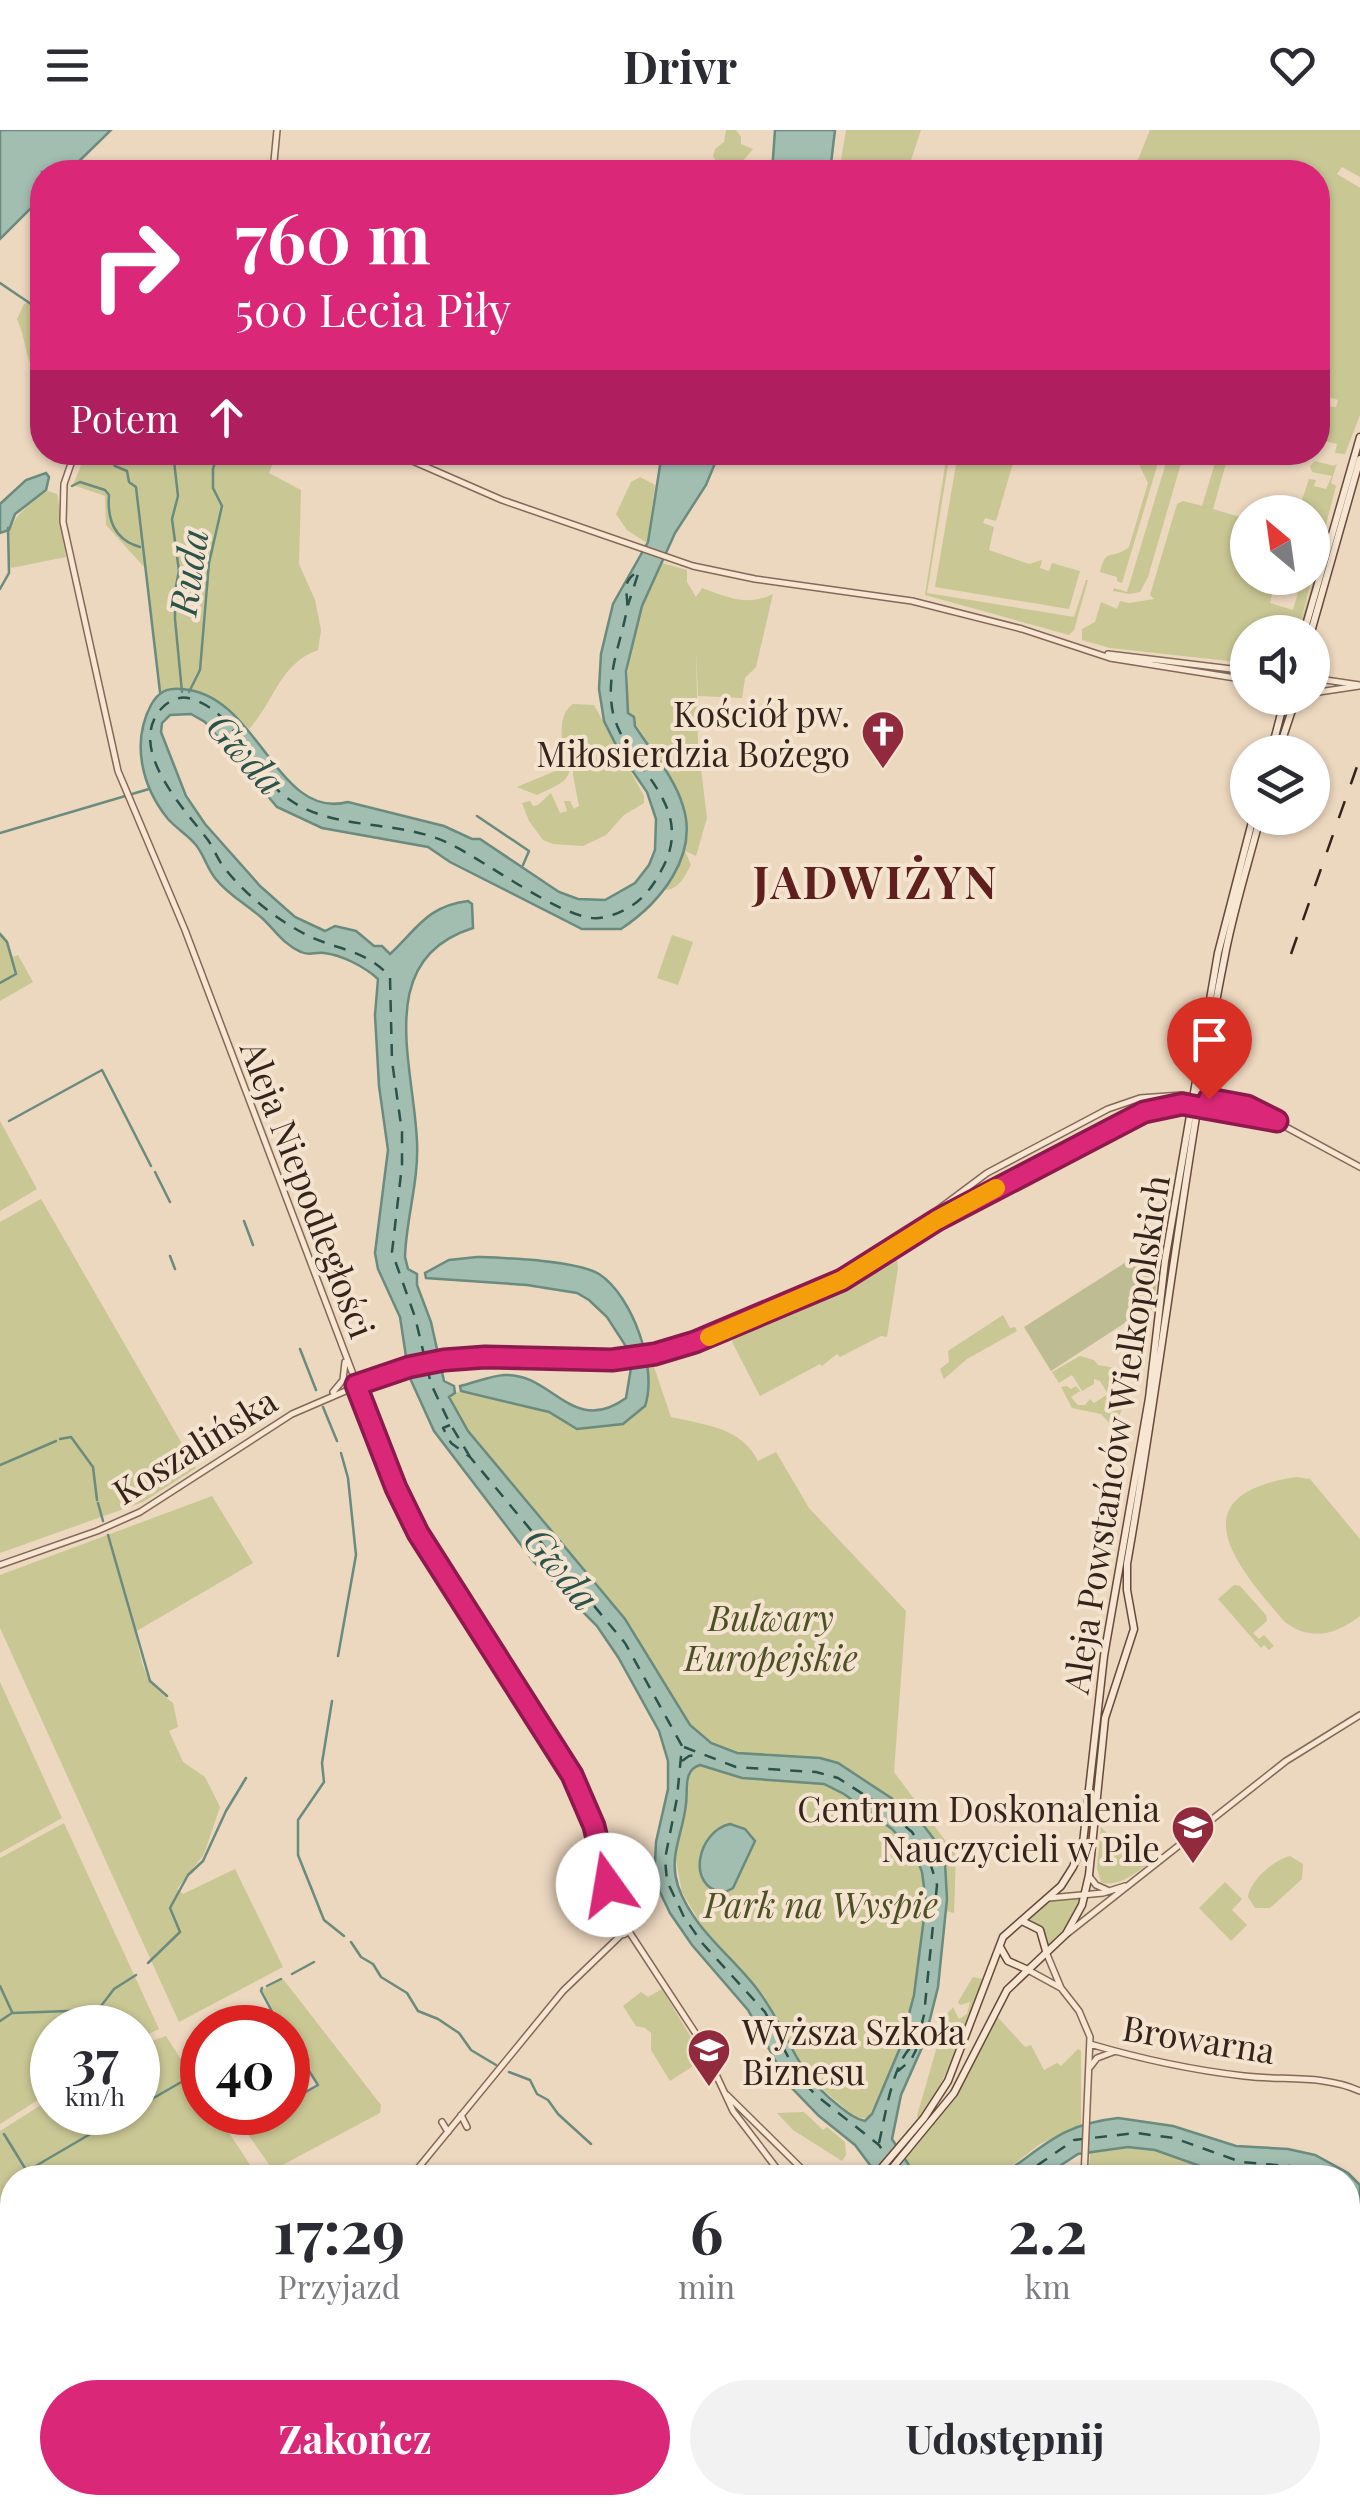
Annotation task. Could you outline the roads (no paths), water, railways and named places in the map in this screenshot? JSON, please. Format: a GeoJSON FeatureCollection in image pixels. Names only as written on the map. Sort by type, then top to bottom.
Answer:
{"type":"FeatureCollection","features":[{"type":"Feature","properties":{"kind":"main road"},"geometry":{"type":"LineString","coordinates":[[1309,615],[1360,437]]}},
{"type":"Feature","properties":{"kind":"main road"},"geometry":{"type":"LineString","coordinates":[[1317,615],[1360,459]]}},
{"type":"Feature","properties":{"kind":"main road","name":"Aleja Powstańców Wielkopolskich"},"geometry":{"type":"LineString","coordinates":[[1046,1952],[1066,1934],[1085,1894],[1105,1718],[1134,1628],[1127,1590],[1128,1564],[1160,1377],[1169,1285],[1221,938],[1248,835]]}},
{"type":"Feature","properties":{"kind":"main road","name":"Aleja Powstańców Wielkopolskich"},"geometry":{"type":"LineString","coordinates":[[1020,1921],[1049,1898],[1069,1875],[1083,1843],[1104,1656],[1149,1398],[1165,1261],[1226,950],[1256,835]]}},
{"type":"Feature","properties":{"kind":"main road"},"geometry":{"type":"LineString","coordinates":[[1104,1656],[1113,1662],[1123,1662]]}},
{"type":"Feature","properties":{"kind":"main road"},"geometry":{"type":"LineString","coordinates":[[886,2165],[908,2144],[944,2108],[964,2076],[996,2007],[1026,1969],[1046,1952],[1040,1930],[1030,1923],[1020,1921],[1006,1932],[953,2071],[933,2106],[908,2144],[893,2165]]}},
{"type":"Feature","properties":{"kind":"main road"},"geometry":{"type":"LineString","coordinates":[[1000,1945],[1008,1961],[1026,1969]]}},
{"type":"Feature","properties":{"kind":"main road"},"geometry":{"type":"LineString","coordinates":[[953,2071],[964,2076]]}},
{"type":"Feature","properties":{"kind":"street"},"geometry":{"type":"LineString","coordinates":[[274,160],[277,130]]}},
{"type":"Feature","properties":{"kind":"street","name":"Aleja Niepodległości"},"geometry":{"type":"LineString","coordinates":[[71,465],[63,488],[63,527],[112,750],[396,1488],[418,1533],[578,1787],[597,1837],[622,1930],[634,1939],[700,2040],[741,2116]]}},
{"type":"Feature","properties":{"kind":"street"},"geometry":{"type":"LineString","coordinates":[[421,465],[474,489],[694,566],[918,603],[1006,624],[1124,661],[1230,677]]}},
{"type":"Feature","properties":{"kind":"street"},"geometry":{"type":"LineString","coordinates":[[1085,649],[1230,669]]}},
{"type":"Feature","properties":{"kind":"street"},"geometry":{"type":"LineString","coordinates":[[1330,681],[1360,686]]}},
{"type":"Feature","properties":{"kind":"street"},"geometry":{"type":"LineString","coordinates":[[1330,690],[1360,686]]}},
{"type":"Feature","properties":{"kind":"street"},"geometry":{"type":"LineString","coordinates":[[806,1296],[904,1235],[1006,1162],[1108,1110],[1146,1096],[1196,1101],[1277,1121],[1360,1167]]}},
{"type":"Feature","properties":{"kind":"street"},"geometry":{"type":"LineString","coordinates":[[806,1296],[842,1280],[937,1220],[1102,1133],[1154,1109],[1196,1101]]}},
{"type":"Feature","properties":{"kind":"street"},"geometry":{"type":"LineString","coordinates":[[1102,1133],[1116,1118],[1108,1110]]}},
{"type":"Feature","properties":{"kind":"street"},"geometry":{"type":"LineString","coordinates":[[1002,1185],[993,1176],[1006,1162]]}},
{"type":"Feature","properties":{"kind":"street","name":"Koszalińska"},"geometry":{"type":"LineString","coordinates":[[0,1565],[149,1508],[284,1418],[385,1374],[458,1358],[620,1359],[655,1354],[706,1338],[806,1296]]}},
{"type":"Feature","properties":{"kind":"street"},"geometry":{"type":"LineString","coordinates":[[326,1397],[343,1380],[344,1354]]}},
{"type":"Feature","properties":{"kind":"street"},"geometry":{"type":"LineString","coordinates":[[1066,1934],[1286,1761],[1360,1715]]}},
{"type":"Feature","properties":{"kind":"street"},"geometry":{"type":"LineString","coordinates":[[1089,1875],[1098,1887],[1110,1891]]}},
{"type":"Feature","properties":{"kind":"street"},"geometry":{"type":"LineString","coordinates":[[1049,1898],[1110,1891],[1137,1880]]}},
{"type":"Feature","properties":{"kind":"street"},"geometry":{"type":"LineString","coordinates":[[421,2165],[563,1990],[622,1930]]}},
{"type":"Feature","properties":{"kind":"street"},"geometry":{"type":"LineString","coordinates":[[1046,1952],[1061,1988],[1089,2033],[1084,2165]]}},
{"type":"Feature","properties":{"kind":"street"},"geometry":{"type":"LineString","coordinates":[[1026,1969],[1061,1988]]}},
{"type":"Feature","properties":{"kind":"street"},"geometry":{"type":"LineString","coordinates":[[1089,2033],[1109,2050]]}},
{"type":"Feature","properties":{"kind":"street","name":"Browarna"},"geometry":{"type":"LineString","coordinates":[[1090,2044],[1169,2064],[1246,2076],[1338,2082],[1360,2092]]}},
{"type":"Feature","properties":{"kind":"street"},"geometry":{"type":"LineString","coordinates":[[1087,2074],[1097,2058],[1118,2052]]}},
{"type":"Feature","properties":{"kind":"street"},"geometry":{"type":"LineString","coordinates":[[461,2115],[467,2127]]}},
{"type":"Feature","properties":{"kind":"street"},"geometry":{"type":"LineString","coordinates":[[741,2116],[797,2165]]}},
{"type":"Feature","properties":{"kind":"street"},"geometry":{"type":"LineString","coordinates":[[741,2116],[775,2165]]}},
{"type":"Feature","properties":{"kind":"street"},"geometry":{"type":"LineString","coordinates":[[442,2122],[448,2132]]}},
{"type":"Feature","properties":{"kind":"water"},"geometry":{"type":"Polygon","coordinates":[[[0,130],[111,130],[80,160],[30,160],[30,209],[0,239],[0,130]]]}},
{"type":"Feature","properties":{"kind":"water"},"geometry":{"type":"Polygon","coordinates":[[[775,130],[835,130],[831,160],[773,160],[775,130]]]}},
{"type":"Feature","properties":{"kind":"water","name":"Gwda"},"geometry":{"type":"Polygon","coordinates":[[[660,465],[714,465],[675,533],[642,606],[626,671],[628,713],[679,795],[687,825],[686,843],[662,892],[621,929],[582,929],[428,847],[322,828],[277,807],[205,722],[191,714],[170,715],[162,723],[161,732],[186,796],[205,824],[260,886],[295,917],[325,931],[335,926],[356,931],[390,954],[432,913],[454,904],[472,904],[473,928],[442,943],[422,964],[411,989],[406,1018],[417,1157],[405,1257],[408,1269],[417,1274],[444,1381],[454,1386],[455,1393],[449,1397],[468,1431],[625,1619],[690,1725],[711,1743],[737,1753],[820,1758],[838,1763],[914,1813],[937,1843],[945,1863],[947,1899],[938,1987],[924,2043],[901,2095],[892,2139],[909,2165],[870,2165],[855,2145],[788,2084],[748,2010],[670,1913],[660,1892],[655,1863],[668,1789],[668,1761],[659,1731],[597,1626],[534,1562],[434,1431],[409,1376],[400,1317],[378,1269],[375,1253],[388,1150],[379,1086],[375,1015],[378,979],[338,956],[307,954],[295,949],[226,889],[212,874],[196,845],[159,806],[142,764],[145,719],[157,696],[182,689],[208,696],[230,711],[303,793],[323,803],[348,802],[444,826],[480,839],[559,892],[578,899],[605,900],[635,883],[655,850],[656,819],[647,792],[604,721],[599,689],[601,654],[613,604],[648,542],[660,465]],[[700,1765],[695,1767],[687,1781],[675,1875],[693,1915],[768,2005],[811,2078],[839,2106],[865,2121],[872,2114],[900,2048],[914,1995],[926,1902],[916,1856],[892,1829],[824,1784],[742,1778],[700,1765]]]}},
{"type":"Feature","properties":{"kind":"water"},"geometry":{"type":"Polygon","coordinates":[[[46,473],[46,490],[15,514],[9,530],[0,533],[0,504],[26,480],[46,473]]]}},
{"type":"Feature","properties":{"kind":"water"},"geometry":{"type":"Polygon","coordinates":[[[477,1257],[574,1266],[599,1274],[611,1284],[640,1334],[648,1373],[645,1406],[623,1424],[577,1429],[549,1412],[461,1391],[460,1386],[504,1375],[536,1383],[576,1407],[607,1408],[626,1398],[632,1362],[607,1317],[577,1293],[527,1285],[426,1278],[425,1273],[449,1260],[477,1257]]]}},
{"type":"Feature","properties":{"kind":"water"},"geometry":{"type":"Polygon","coordinates":[[[730,1824],[745,1829],[755,1841],[733,1888],[723,1893],[704,1880],[700,1858],[710,1837],[730,1824]]]}},
{"type":"Feature","properties":{"kind":"water"},"geometry":{"type":"Polygon","coordinates":[[[1118,2118],[1173,2126],[1236,2146],[1315,2155],[1333,2165],[1197,2165],[1155,2150],[1128,2147],[1078,2154],[1061,2165],[1016,2165],[1065,2132],[1118,2118]]]}},
{"type":"Feature","properties":{"kind":"waterway","name":"Ruda"},"geometry":{"type":"LineString","coordinates":[[0,283],[30,303]]}},
{"type":"Feature","properties":{"kind":"waterway"},"geometry":{"type":"LineString","coordinates":[[114,465],[127,471],[129,482],[136,487],[160,692]]}},
{"type":"Feature","properties":{"kind":"waterway"},"geometry":{"type":"LineString","coordinates":[[174,465],[178,496],[172,519],[179,571],[175,619],[182,692]]}},
{"type":"Feature","properties":{"kind":"waterway","name":"Ruda"},"geometry":{"type":"LineString","coordinates":[[189,692],[200,670],[209,563],[222,506],[213,488],[214,465]]}},
{"type":"Feature","properties":{"kind":"waterway"},"geometry":{"type":"LineString","coordinates":[[72,486],[80,482],[105,490],[114,528],[140,547]]}},
{"type":"Feature","properties":{"kind":"waterway"},"geometry":{"type":"LineString","coordinates":[[0,589],[9,573],[8,528]]}},
{"type":"Feature","properties":{"kind":"waterway"},"geometry":{"type":"LineString","coordinates":[[0,833],[149,789]]}},
{"type":"Feature","properties":{"kind":"waterway"},"geometry":{"type":"LineString","coordinates":[[477,816],[529,851],[523,865]]}},
{"type":"Feature","properties":{"kind":"waterway"},"geometry":{"type":"LineString","coordinates":[[0,934],[7,942],[16,974],[0,983]]}},
{"type":"Feature","properties":{"kind":"waterway"},"geometry":{"type":"LineString","coordinates":[[9,1121],[102,1070],[151,1166]]}},
{"type":"Feature","properties":{"kind":"waterway"},"geometry":{"type":"LineString","coordinates":[[155,1172],[170,1202]]}},
{"type":"Feature","properties":{"kind":"waterway"},"geometry":{"type":"LineString","coordinates":[[244,1221],[253,1245]]}},
{"type":"Feature","properties":{"kind":"waterway"},"geometry":{"type":"LineString","coordinates":[[170,1256],[175,1269]]}},
{"type":"Feature","properties":{"kind":"waterway"},"geometry":{"type":"LineString","coordinates":[[300,1349],[316,1390]]}},
{"type":"Feature","properties":{"kind":"waterway"},"geometry":{"type":"LineString","coordinates":[[323,1407],[337,1441]]}},
{"type":"Feature","properties":{"kind":"waterway"},"geometry":{"type":"LineString","coordinates":[[60,1439],[71,1437],[93,1467],[97,1500]]}},
{"type":"Feature","properties":{"kind":"waterway"},"geometry":{"type":"LineString","coordinates":[[0,1465],[56,1441]]}},
{"type":"Feature","properties":{"kind":"waterway"},"geometry":{"type":"LineString","coordinates":[[338,1656],[356,1555],[348,1478],[341,1453]]}},
{"type":"Feature","properties":{"kind":"waterway"},"geometry":{"type":"LineString","coordinates":[[98,1503],[103,1521]]}},
{"type":"Feature","properties":{"kind":"waterway"},"geometry":{"type":"LineString","coordinates":[[108,1535],[150,1681],[167,1696]]}},
{"type":"Feature","properties":{"kind":"waterway"},"geometry":{"type":"LineString","coordinates":[[332,1701],[322,1763],[324,1782],[298,1820],[298,1855],[324,1920],[344,1936]]}},
{"type":"Feature","properties":{"kind":"waterway"},"geometry":{"type":"LineString","coordinates":[[148,1963],[180,1932],[170,1908],[188,1875],[203,1861],[246,1778]]}},
{"type":"Feature","properties":{"kind":"waterway"},"geometry":{"type":"LineString","coordinates":[[351,1942],[381,1977],[407,1993],[418,2011],[459,2033],[471,2050],[496,2065]]}},
{"type":"Feature","properties":{"kind":"waterway"},"geometry":{"type":"LineString","coordinates":[[292,1974],[314,1962]]}},
{"type":"Feature","properties":{"kind":"waterway"},"geometry":{"type":"LineString","coordinates":[[0,2021],[12,2013],[98,2010],[114,1989],[136,1975]]}},
{"type":"Feature","properties":{"kind":"waterway"},"geometry":{"type":"LineString","coordinates":[[267,1986],[281,1979]]}},
{"type":"Feature","properties":{"kind":"waterway"},"geometry":{"type":"LineString","coordinates":[[0,1986],[12,2012]]}},
{"type":"Feature","properties":{"kind":"waterway"},"geometry":{"type":"LineString","coordinates":[[262,1988],[269,2005]]}},
{"type":"Feature","properties":{"kind":"waterway"},"geometry":{"type":"LineString","coordinates":[[310,2072],[318,2085],[310,2090]]}},
{"type":"Feature","properties":{"kind":"waterway"},"geometry":{"type":"LineString","coordinates":[[509,2072],[530,2080],[537,2094],[548,2100],[591,2144]]}},
{"type":"Feature","properties":{"kind":"waterway"},"geometry":{"type":"LineString","coordinates":[[160,2094],[180,2083]]}},
{"type":"Feature","properties":{"kind":"waterway"},"geometry":{"type":"LineString","coordinates":[[4,2134],[23,2165]]}},
{"type":"Feature","properties":{"kind":"waterway"},"geometry":{"type":"LineString","coordinates":[[37,2165],[89,2135]]}},
{"type":"Feature","properties":{"kind":"railway"},"geometry":{"type":"LineString","coordinates":[[1291,954],[1360,758]]}},
{"type":"Feature","properties":{"kind":"place","name":"Kościół pw. Miłosierdzia Bożego"},"geometry":{"type":"Point","coordinates":[883,770]}},
{"type":"Feature","properties":{"kind":"place","name":"Centrum Doskonalenia Nauczycieli w Pile"},"geometry":{"type":"Point","coordinates":[1193,1865]}},
{"type":"Feature","properties":{"kind":"place","name":"Wyższa Szkoła Biznesu"},"geometry":{"type":"Point","coordinates":[709,2088]}},
{"type":"Feature","properties":{"kind":"district","name":"JADWIŻYN"},"geometry":{"type":"Point","coordinates":[876,880]}},
{"type":"Feature","properties":{"kind":"park label","name":"Bulwary Europejskie"},"geometry":{"type":"Point","coordinates":[771,1636]}},
{"type":"Feature","properties":{"kind":"park label","name":"Park na Wyspie"},"geometry":{"type":"Point","coordinates":[821,1903]}}]}
